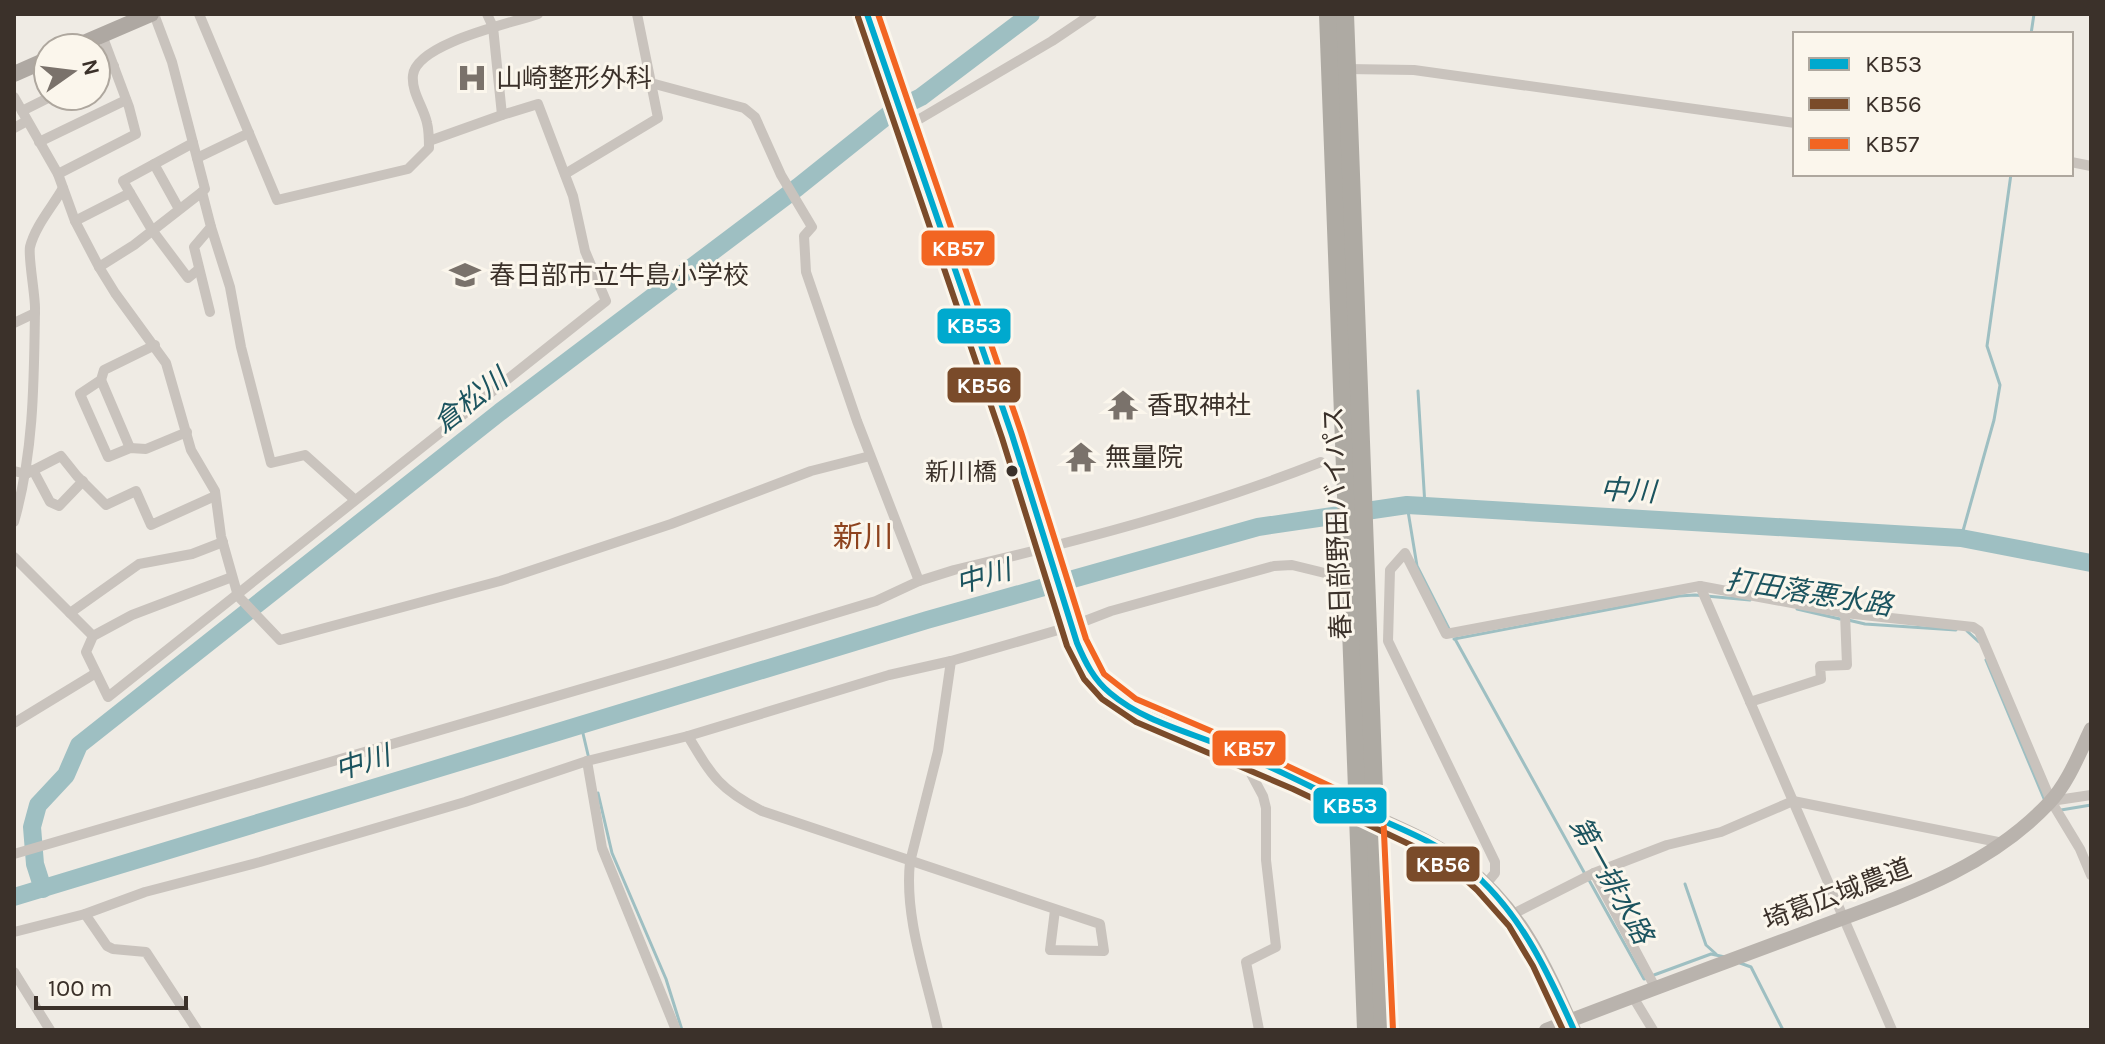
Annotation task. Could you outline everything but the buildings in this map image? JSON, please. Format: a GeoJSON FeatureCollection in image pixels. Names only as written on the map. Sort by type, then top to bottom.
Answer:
{"type":"FeatureCollection","features":[{"type":"Feature","properties":{"kind":"highway","name":"春日部野田バイパス"},"geometry":{"type":"LineString","coordinates":[[1328,14],[1352,463]]}},
{"type":"Feature","properties":{"kind":"highway","name":"春日部野田バイパス"},"geometry":{"type":"LineString","coordinates":[[1345,14],[1352,463],[1350,566],[1383,1030]]}},
{"type":"Feature","properties":{"kind":"highway","name":"春日部野田バイパス"},"geometry":{"type":"LineString","coordinates":[[1366,813],[1366,1030]]}},
{"type":"Feature","properties":{"kind":"main road"},"geometry":{"type":"LineString","coordinates":[[109,32],[152,14]]}},
{"type":"Feature","properties":{"kind":"main road"},"geometry":{"type":"LineString","coordinates":[[867,14],[1050,553],[1070,622],[1089,669],[1116,698],[1151,718],[1241,755],[1447,853],[1486,884],[1513,914],[1538,952],[1572,1025]]}},
{"type":"Feature","properties":{"kind":"main road","name":"埼葛広域農道"},"geometry":{"type":"LineString","coordinates":[[1546,1030],[1572,1025],[1633,997],[1953,874],[2003,843],[2051,801],[2076,762],[2091,729]]}},
{"type":"Feature","properties":{"kind":"street"},"geometry":{"type":"LineString","coordinates":[[99,267],[205,189],[172,62],[152,14]]}},
{"type":"Feature","properties":{"kind":"street"},"geometry":{"type":"LineString","coordinates":[[199,14],[277,200],[408,169],[429,148],[427,122],[415,88],[415,68],[450,42],[538,14]]}},
{"type":"Feature","properties":{"kind":"street"},"geometry":{"type":"LineString","coordinates":[[487,14],[493,27],[502,115]]}},
{"type":"Feature","properties":{"kind":"street"},"geometry":{"type":"LineString","coordinates":[[565,174],[658,118],[637,14]]}},
{"type":"Feature","properties":{"kind":"street"},"geometry":{"type":"LineString","coordinates":[[904,121],[1052,41],[1092,14]]}},
{"type":"Feature","properties":{"kind":"street"},"geometry":{"type":"LineString","coordinates":[[58,174],[136,134],[112,61]]}},
{"type":"Feature","properties":{"kind":"street"},"geometry":{"type":"LineString","coordinates":[[1347,69],[1414,70],[1793,123]]}},
{"type":"Feature","properties":{"kind":"street"},"geometry":{"type":"LineString","coordinates":[[651,83],[744,108],[755,117],[781,175],[812,227],[804,236],[806,272],[870,456],[919,581]]}},
{"type":"Feature","properties":{"kind":"street"},"geometry":{"type":"LineString","coordinates":[[14,97],[58,174],[75,221],[99,267],[155,345],[173,378],[191,450],[208,475],[215,496],[223,542],[240,597],[280,640],[500,581],[671,524],[811,471],[870,456]]}},
{"type":"Feature","properties":{"kind":"street"},"geometry":{"type":"LineString","coordinates":[[39,142],[126,100]]}},
{"type":"Feature","properties":{"kind":"street"},"geometry":{"type":"LineString","coordinates":[[232,577],[132,615],[93,636],[86,652],[108,697],[240,597],[351,506],[354,499],[606,301],[585,251],[573,196],[538,104],[429,141]]}},
{"type":"Feature","properties":{"kind":"street"},"geometry":{"type":"LineString","coordinates":[[14,128],[32,110]]}},
{"type":"Feature","properties":{"kind":"street"},"geometry":{"type":"LineString","coordinates":[[197,158],[249,133]]}},
{"type":"Feature","properties":{"kind":"street"},"geometry":{"type":"LineString","coordinates":[[193,143],[123,181],[152,230],[188,278],[199,269]]}},
{"type":"Feature","properties":{"kind":"street"},"geometry":{"type":"LineString","coordinates":[[154,164],[179,209]]}},
{"type":"Feature","properties":{"kind":"street"},"geometry":{"type":"LineString","coordinates":[[14,522],[30,472],[35,286],[29,250],[35,234],[63,188]]}},
{"type":"Feature","properties":{"kind":"street"},"geometry":{"type":"LineString","coordinates":[[202,192],[230,287],[241,347],[271,463],[305,455],[354,499]]}},
{"type":"Feature","properties":{"kind":"street"},"geometry":{"type":"LineString","coordinates":[[75,221],[130,193]]}},
{"type":"Feature","properties":{"kind":"street"},"geometry":{"type":"LineString","coordinates":[[210,312],[194,247],[211,227]]}},
{"type":"Feature","properties":{"kind":"street"},"geometry":{"type":"LineString","coordinates":[[15,320],[35,313]]}},
{"type":"Feature","properties":{"kind":"street"},"geometry":{"type":"LineString","coordinates":[[155,345],[104,370],[101,380],[80,394],[108,457],[130,448],[146,449],[187,432]]}},
{"type":"Feature","properties":{"kind":"street"},"geometry":{"type":"LineString","coordinates":[[101,380],[130,448]]}},
{"type":"Feature","properties":{"kind":"street"},"geometry":{"type":"LineString","coordinates":[[14,471],[30,472],[61,456],[106,505],[136,491],[151,525],[215,496]]}},
{"type":"Feature","properties":{"kind":"street"},"geometry":{"type":"LineString","coordinates":[[17,853],[876,601],[919,581],[1050,553],[1231,497],[1321,462]]}},
{"type":"Feature","properties":{"kind":"street"},"geometry":{"type":"LineString","coordinates":[[30,472],[50,502],[59,506],[83,481]]}},
{"type":"Feature","properties":{"kind":"street"},"geometry":{"type":"LineString","coordinates":[[70,613],[139,564],[192,554],[223,542]]}},
{"type":"Feature","properties":{"kind":"street"},"geometry":{"type":"LineString","coordinates":[[1486,884],[1495,873],[1495,862],[1388,641],[1390,570],[1405,553],[1446,634],[1700,586],[1845,613],[1973,627],[1979,631],[2051,801],[2080,849],[2091,875]]}},
{"type":"Feature","properties":{"kind":"street"},"geometry":{"type":"LineString","coordinates":[[14,557],[93,636]]}},
{"type":"Feature","properties":{"kind":"street"},"geometry":{"type":"LineString","coordinates":[[14,932],[465,802],[587,761],[688,736],[889,675],[951,661],[1070,622],[1274,566],[1350,566]]}},
{"type":"Feature","properties":{"kind":"street"},"geometry":{"type":"LineString","coordinates":[[1700,586],[1892,1030]]}},
{"type":"Feature","properties":{"kind":"street"},"geometry":{"type":"LineString","coordinates":[[1750,702],[1821,679],[1820,666],[1847,665],[1845,613]]}},
{"type":"Feature","properties":{"kind":"street"},"geometry":{"type":"LineString","coordinates":[[938,1030],[910,901],[910,862],[938,751],[951,661]]}},
{"type":"Feature","properties":{"kind":"street"},"geometry":{"type":"LineString","coordinates":[[14,723],[96,673]]}},
{"type":"Feature","properties":{"kind":"street"},"geometry":{"type":"LineString","coordinates":[[688,736],[726,791],[762,811],[1100,924],[1104,951],[1050,950],[1055,910]]}},
{"type":"Feature","properties":{"kind":"street"},"geometry":{"type":"LineString","coordinates":[[1241,755],[1263,796],[1266,808],[1266,860],[1276,939],[1276,947],[1270,952],[1246,962],[1259,1030]]}},
{"type":"Feature","properties":{"kind":"street"},"geometry":{"type":"LineString","coordinates":[[587,761],[602,848],[676,1030]]}},
{"type":"Feature","properties":{"kind":"street"},"geometry":{"type":"LineString","coordinates":[[2051,801],[2091,795]]}},
{"type":"Feature","properties":{"kind":"street"},"geometry":{"type":"LineString","coordinates":[[1513,914],[1594,873],[1667,845],[1721,832],[1793,801],[2003,843]]}},
{"type":"Feature","properties":{"kind":"street"},"geometry":{"type":"LineString","coordinates":[[1594,873],[1656,989]]}},
{"type":"Feature","properties":{"kind":"street"},"geometry":{"type":"LineString","coordinates":[[85,914],[107,946],[146,952],[197,1030]]}},
{"type":"Feature","properties":{"kind":"street"},"geometry":{"type":"LineString","coordinates":[[14,972],[50,1030]]}},
{"type":"Feature","properties":{"kind":"street"},"geometry":{"type":"LineString","coordinates":[[1633,997],[1653,1030]]}},
{"type":"Feature","properties":{"kind":"waterway","name":"倉松川"},"geometry":{"type":"LineString","coordinates":[[43,889],[35,864],[32,827],[38,805],[66,775],[79,745],[500,412],[798,187],[893,111],[921,97],[1031,14]]}},
{"type":"Feature","properties":{"kind":"waterway"},"geometry":{"type":"LineString","coordinates":[[2031,32],[2034,14]]}},
{"type":"Feature","properties":{"kind":"waterway"},"geometry":{"type":"LineString","coordinates":[[1961,538],[1994,420],[2000,385],[1987,346],[2011,176]]}},
{"type":"Feature","properties":{"kind":"waterway"},"geometry":{"type":"LineString","coordinates":[[1418,391],[1425,506]]}},
{"type":"Feature","properties":{"kind":"waterway","name":"打田落悪水路"},"geometry":{"type":"LineString","coordinates":[[1407,505],[1417,566],[1449,629]]}},
{"type":"Feature","properties":{"kind":"waterway","name":"中川"},"geometry":{"type":"LineString","coordinates":[[14,897],[927,620],[1258,527],[1407,505],[1961,538],[2091,563]]}},
{"type":"Feature","properties":{"kind":"waterway","name":"打田落悪水路"},"geometry":{"type":"LineString","coordinates":[[1454,639],[1679,596],[1750,600]]}},
{"type":"Feature","properties":{"kind":"waterway","name":"打田落悪水路"},"geometry":{"type":"LineString","coordinates":[[1797,609],[1840,619]]}},
{"type":"Feature","properties":{"kind":"waterway","name":"打田落悪水路"},"geometry":{"type":"LineString","coordinates":[[1848,620],[1865,624],[1956,630]]}},
{"type":"Feature","properties":{"kind":"waterway","name":"打田落悪水路"},"geometry":{"type":"LineString","coordinates":[[1967,631],[1979,642]]}},
{"type":"Feature","properties":{"kind":"waterway","name":"第一排水路"},"geometry":{"type":"LineString","coordinates":[[1455,639],[1585,874]]}},
{"type":"Feature","properties":{"kind":"waterway","name":"打田落悪水路"},"geometry":{"type":"LineString","coordinates":[[1986,660],[2045,801]]}},
{"type":"Feature","properties":{"kind":"waterway"},"geometry":{"type":"LineString","coordinates":[[581,725],[589,759]]}},
{"type":"Feature","properties":{"kind":"waterway"},"geometry":{"type":"LineString","coordinates":[[598,793],[612,853],[666,979],[682,1030]]}},
{"type":"Feature","properties":{"kind":"waterway","name":"打田落悪水路"},"geometry":{"type":"LineString","coordinates":[[2061,810],[2091,805]]}},
{"type":"Feature","properties":{"kind":"waterway","name":"第一排水路"},"geometry":{"type":"LineString","coordinates":[[1589,880],[1644,979],[1647,978]]}},
{"type":"Feature","properties":{"kind":"waterway"},"geometry":{"type":"LineString","coordinates":[[1685,884],[1706,945],[1716,954]]}},
{"type":"Feature","properties":{"kind":"waterway","name":"第一排水路"},"geometry":{"type":"LineString","coordinates":[[1654,975],[1711,954],[1725,957]]}},
{"type":"Feature","properties":{"kind":"waterway","name":"第一排水路"},"geometry":{"type":"LineString","coordinates":[[1740,963],[1751,967],[1783,1030]]}},
{"type":"Feature","properties":{"kind":"transit line","name":"KB53"},"geometry":{"type":"LineString","coordinates":[[867,14],[1012,435],[1077,643],[1095,676],[1104,688],[1136,711],[1225,747],[1418,836],[1464,865],[1500,900],[1529,940],[1574,1030]]}},
{"type":"Feature","properties":{"kind":"transit line","name":"KB57"},"geometry":{"type":"LineString","coordinates":[[878,14],[1021,432],[1086,639],[1104,674],[1136,699],[1383,811],[1393,1030]]}},
{"type":"Feature","properties":{"kind":"transit line","name":"KB56"},"geometry":{"type":"LineString","coordinates":[[858,17],[1002,438],[1067,646],[1084,679],[1102,699],[1136,722],[1293,789],[1413,846],[1458,873],[1509,926],[1533,966],[1563,1030]]}},
{"type":"Feature","properties":{"kind":"place","name":"山崎整形外科"},"geometry":{"type":"Point","coordinates":[472,78]}},
{"type":"Feature","properties":{"kind":"place","name":"春日部市立牛島小学校"},"geometry":{"type":"Point","coordinates":[465,275]}},
{"type":"Feature","properties":{"kind":"place","name":"香取神社"},"geometry":{"type":"Point","coordinates":[1123,405]}},
{"type":"Feature","properties":{"kind":"place","name":"無量院"},"geometry":{"type":"Point","coordinates":[1081,457]}},
{"type":"Feature","properties":{"kind":"place","name":"新川橋"},"geometry":{"type":"Point","coordinates":[1012,471]}},
{"type":"Feature","properties":{"kind":"district","name":"新川"},"geometry":{"type":"Point","coordinates":[863,537]}}]}
